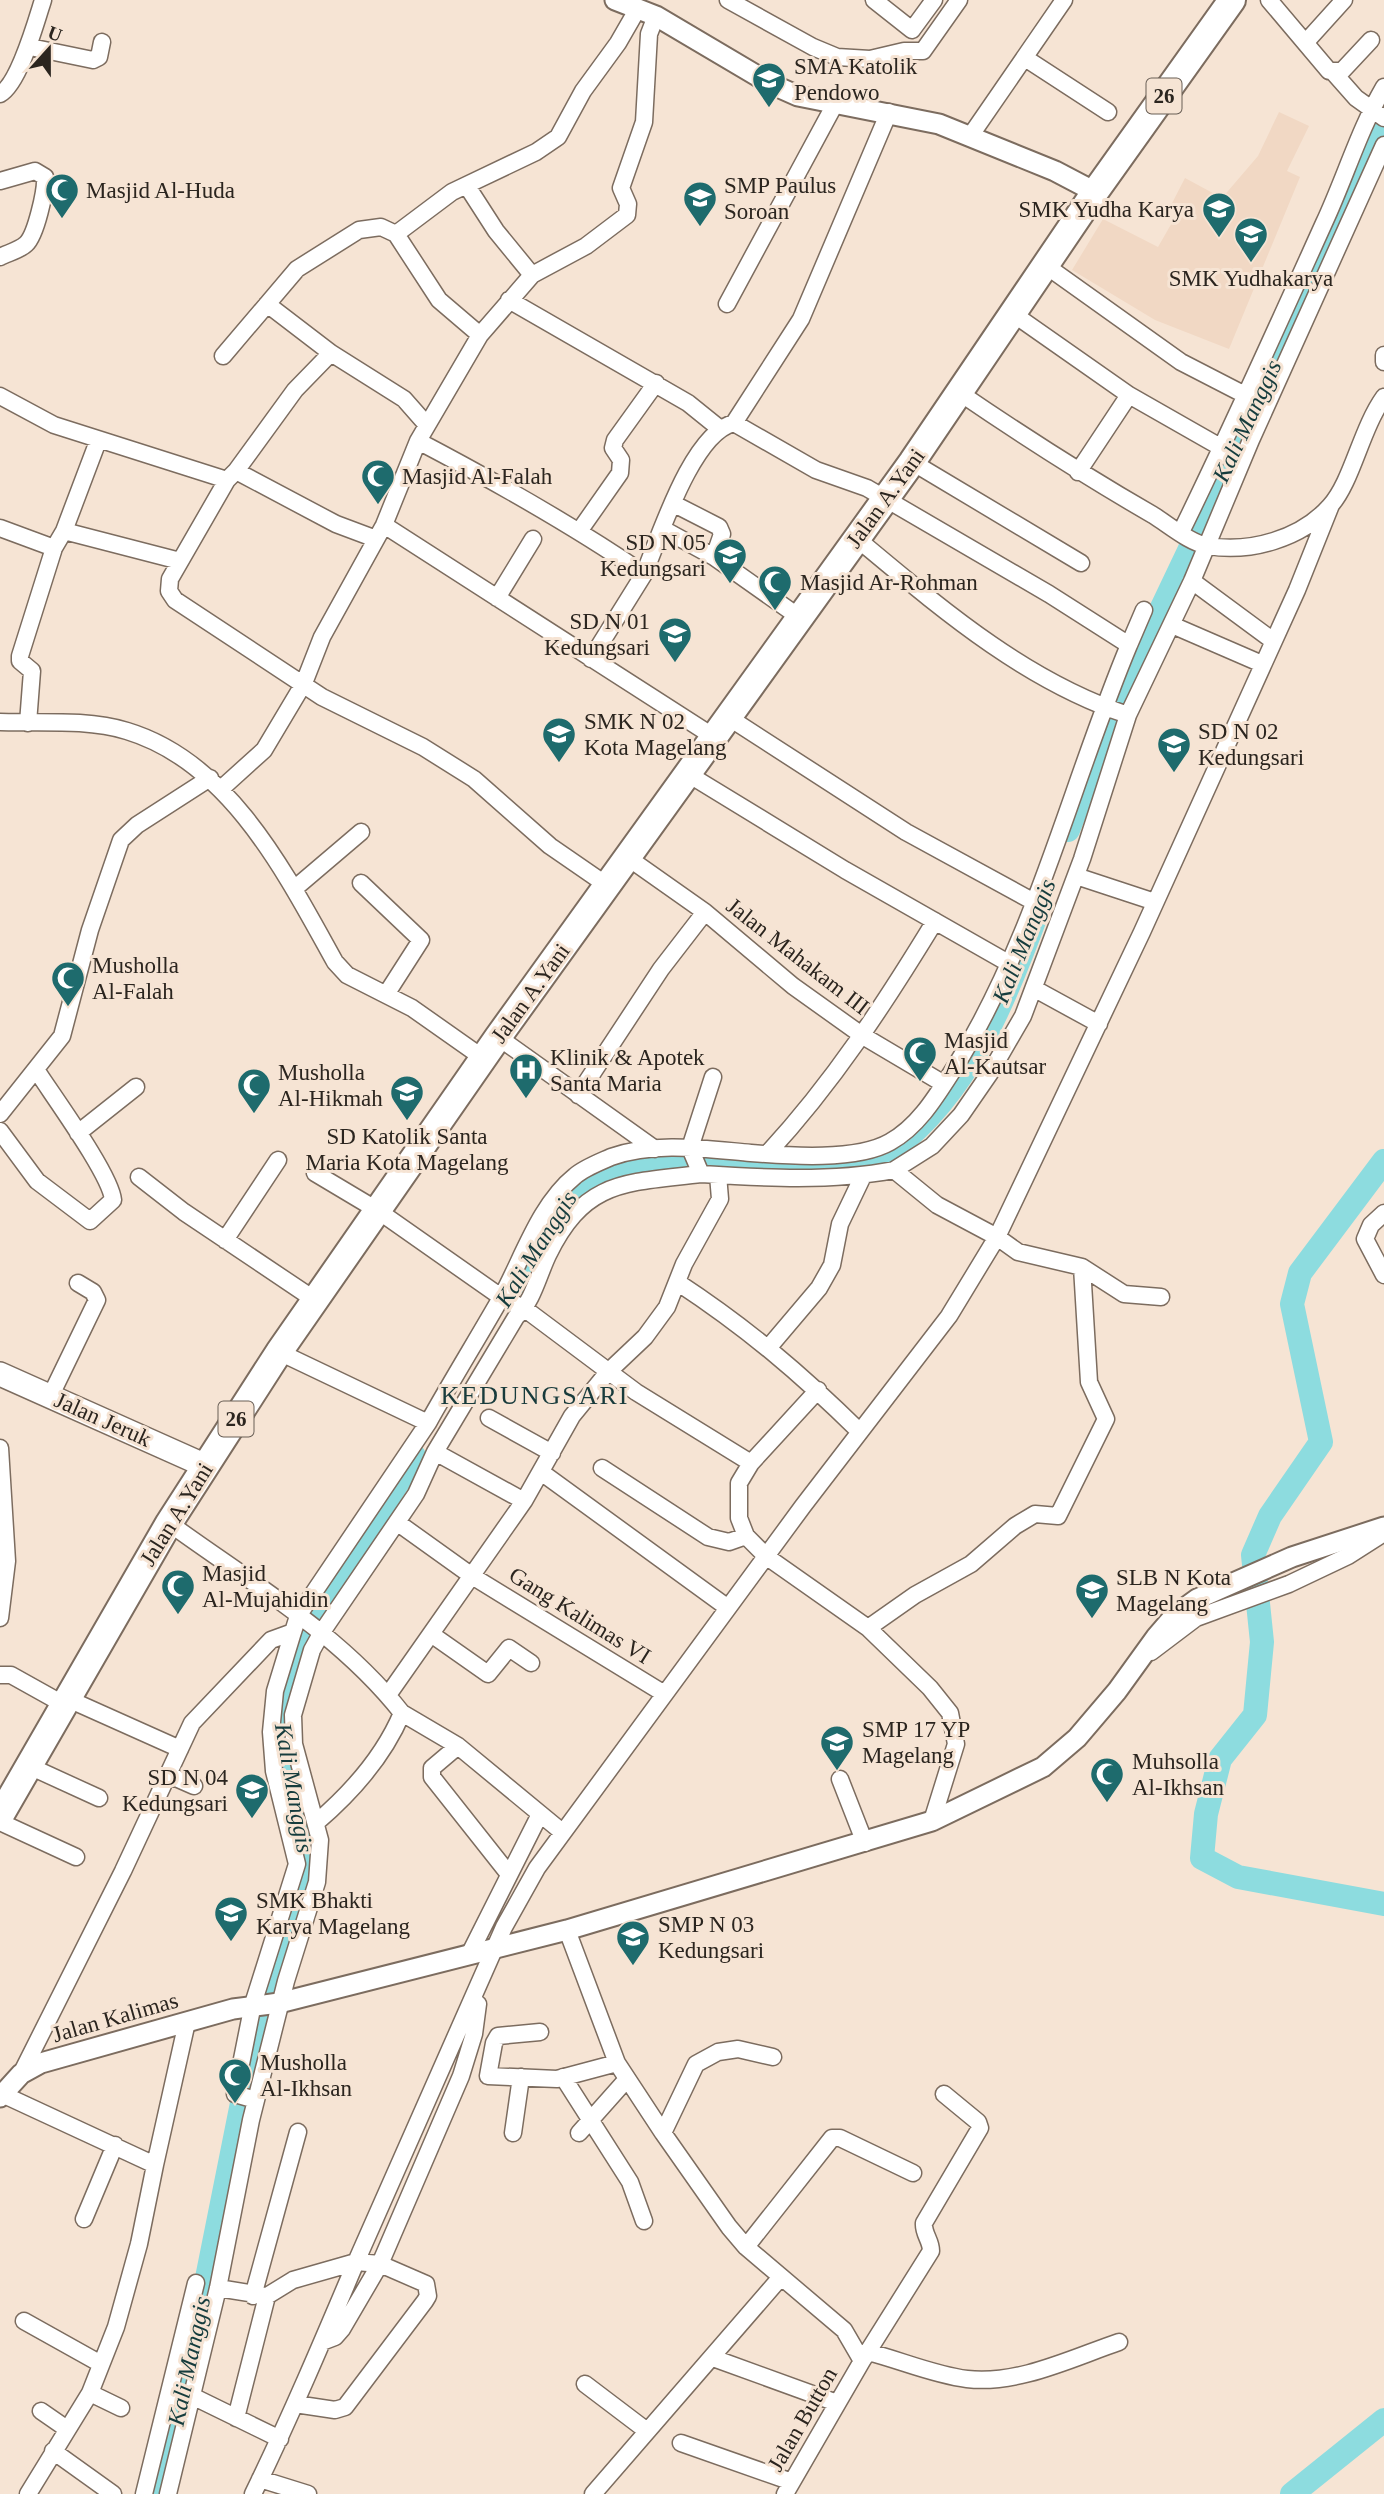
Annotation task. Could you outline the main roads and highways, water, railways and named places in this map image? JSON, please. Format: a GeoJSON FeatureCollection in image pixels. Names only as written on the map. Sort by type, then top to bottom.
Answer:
{"type":"FeatureCollection","features":[{"type":"Feature","properties":{"kind":"highway","name":"Jalan A.Yani"},"geometry":{"type":"LineString","coordinates":[[0,1816],[169,1523],[279,1352],[490,1047],[608,887],[855,537],[912,462],[1223,3]]}},
{"type":"Feature","properties":{"kind":"main road","name":"Jalan Jeruk"},"geometry":{"type":"LineString","coordinates":[[0,1374],[206,1466]]}},
{"type":"Feature","properties":{"kind":"waterway","name":"Kali Manggis"},"geometry":{"type":"LineString","coordinates":[[1068,830],[1120,696],[1227,471],[1384,124]]}},
{"type":"Feature","properties":{"kind":"waterway","name":"Kali Manggis"},"geometry":{"type":"LineString","coordinates":[[513,1285],[543,1231],[570,1191],[579,1183],[604,1171],[664,1165],[826,1170],[867,1167],[877,1162],[919,1126],[943,1100],[963,1072],[998,1010],[1037,913]]}},
{"type":"Feature","properties":{"kind":"waterway"},"geometry":{"type":"LineString","coordinates":[[1384,1161],[1300,1273],[1292,1304],[1321,1442],[1270,1516],[1253,1555],[1262,1642],[1255,1715],[1220,1759],[1206,1814],[1202,1858],[1238,1877],[1384,1904]]}},
{"type":"Feature","properties":{"kind":"waterway","name":"Kali Manggis"},"geometry":{"type":"LineString","coordinates":[[154,2494],[180,2413],[244,2093],[307,1865],[304,1839],[287,1779],[279,1718],[312,1622],[414,1456]]}},
{"type":"Feature","properties":{"kind":"waterway"},"geometry":{"type":"LineString","coordinates":[[1292,2494],[1384,2420]]}},
{"type":"Feature","properties":{"kind":"place","name":"SMA Katolik Pendowo"},"geometry":{"type":"Point","coordinates":[769,109]}},
{"type":"Feature","properties":{"kind":"place","name":"Masjid Al-Huda"},"geometry":{"type":"Point","coordinates":[62,220]}},
{"type":"Feature","properties":{"kind":"place","name":"SMP Paulus Soroan"},"geometry":{"type":"Point","coordinates":[700,228]}},
{"type":"Feature","properties":{"kind":"place","name":"SMK Yudha Karya"},"geometry":{"type":"Point","coordinates":[1219,239]}},
{"type":"Feature","properties":{"kind":"place","name":"SMK Yudhakarya"},"geometry":{"type":"Point","coordinates":[1251,264]}},
{"type":"Feature","properties":{"kind":"place","name":"Masjid Al-Falah"},"geometry":{"type":"Point","coordinates":[378,506]}},
{"type":"Feature","properties":{"kind":"place","name":"SD N 05 Kedungsari"},"geometry":{"type":"Point","coordinates":[730,585]}},
{"type":"Feature","properties":{"kind":"place","name":"Masjid Ar-Rohman"},"geometry":{"type":"Point","coordinates":[775,612]}},
{"type":"Feature","properties":{"kind":"place","name":"SD N 01 Kedungsari"},"geometry":{"type":"Point","coordinates":[675,664]}},
{"type":"Feature","properties":{"kind":"place","name":"SMK N 02 Kota Magelang"},"geometry":{"type":"Point","coordinates":[559,764]}},
{"type":"Feature","properties":{"kind":"place","name":"SD N 02 Kedungsari"},"geometry":{"type":"Point","coordinates":[1174,774]}},
{"type":"Feature","properties":{"kind":"place","name":"Musholla Al-Falah"},"geometry":{"type":"Point","coordinates":[68,1008]}},
{"type":"Feature","properties":{"kind":"place","name":"Masjid Al-Kautsar"},"geometry":{"type":"Point","coordinates":[920,1083]}},
{"type":"Feature","properties":{"kind":"place","name":"Klinik & Apotek Santa Maria"},"geometry":{"type":"Point","coordinates":[526,1100]}},
{"type":"Feature","properties":{"kind":"place","name":"Musholla Al-Hikmah"},"geometry":{"type":"Point","coordinates":[254,1115]}},
{"type":"Feature","properties":{"kind":"place","name":"SD Katolik Santa Maria Kota Magelang"},"geometry":{"type":"Point","coordinates":[407,1122]}},
{"type":"Feature","properties":{"kind":"place","name":"Masjid Al-Mujahidin"},"geometry":{"type":"Point","coordinates":[178,1616]}},
{"type":"Feature","properties":{"kind":"place","name":"SLB N Kota Magelang"},"geometry":{"type":"Point","coordinates":[1092,1620]}},
{"type":"Feature","properties":{"kind":"place","name":"SMP 17 YP Magelang"},"geometry":{"type":"Point","coordinates":[837,1772]}},
{"type":"Feature","properties":{"kind":"place","name":"Muhsolla Al-Ikhsan"},"geometry":{"type":"Point","coordinates":[1107,1804]}},
{"type":"Feature","properties":{"kind":"place","name":"SD N 04 Kedungsari"},"geometry":{"type":"Point","coordinates":[252,1820]}},
{"type":"Feature","properties":{"kind":"place","name":"SMK Bhakti Karya Magelang"},"geometry":{"type":"Point","coordinates":[231,1943]}},
{"type":"Feature","properties":{"kind":"place","name":"SMP N 03 Kedungsari"},"geometry":{"type":"Point","coordinates":[633,1967]}},
{"type":"Feature","properties":{"kind":"place","name":"Musholla Al-Ikhsan"},"geometry":{"type":"Point","coordinates":[235,2105]}},
{"type":"Feature","properties":{"kind":"district","name":"KEDUNGSARI"},"geometry":{"type":"Point","coordinates":[535,1395]}}]}
